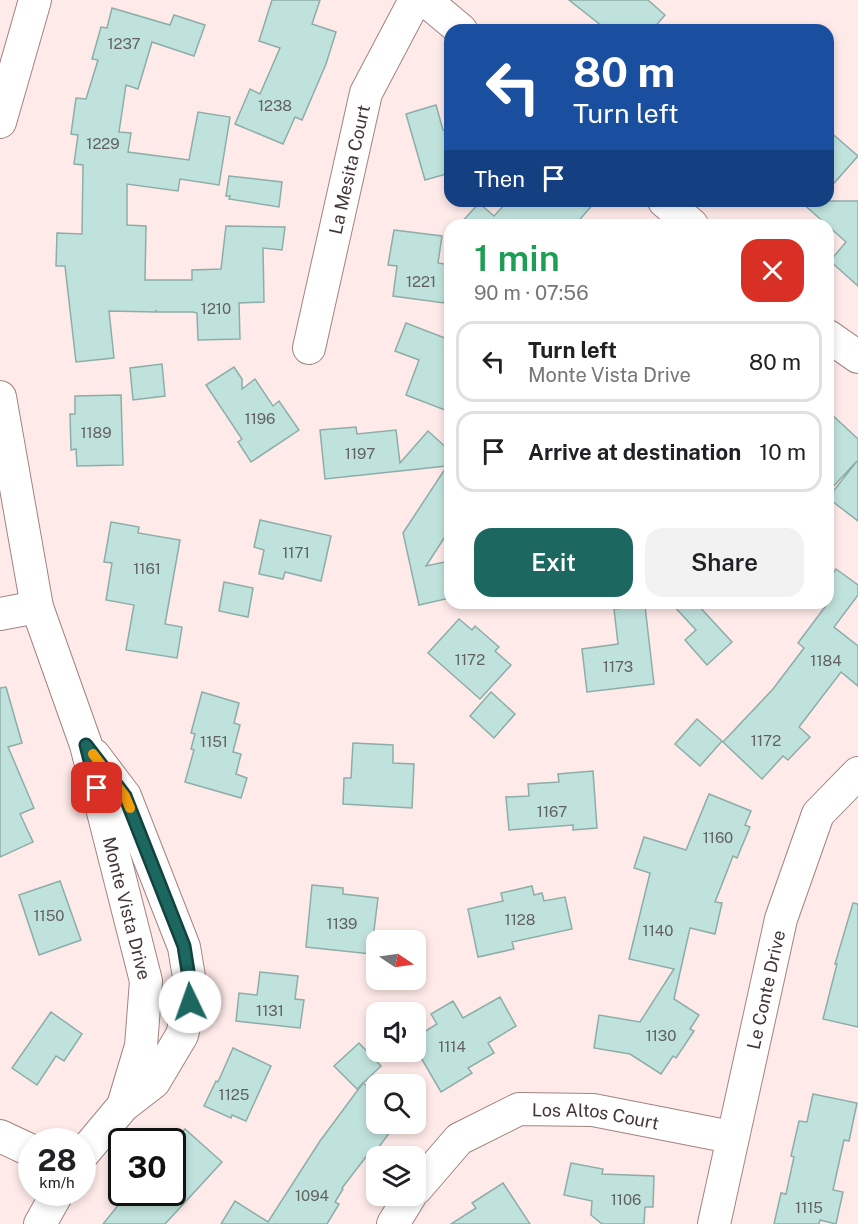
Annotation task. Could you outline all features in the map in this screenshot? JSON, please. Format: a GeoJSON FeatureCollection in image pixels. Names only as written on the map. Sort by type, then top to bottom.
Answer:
{"type":"FeatureCollection","features":[{"type":"Feature","properties":{"kind":"street"},"geometry":{"type":"LineString","coordinates":[[0,122],[35,0]]}},
{"type":"Feature","properties":{"kind":"street","name":"La Mesita Court"},"geometry":{"type":"LineString","coordinates":[[309,348],[366,93],[415,0]]}},
{"type":"Feature","properties":{"kind":"street"},"geometry":{"type":"LineString","coordinates":[[425,0],[454,24]]}},
{"type":"Feature","properties":{"kind":"street"},"geometry":{"type":"LineString","coordinates":[[671,207],[685,219]]}},
{"type":"Feature","properties":{"kind":"street"},"geometry":{"type":"LineString","coordinates":[[834,340],[858,357]]}},
{"type":"Feature","properties":{"kind":"street","name":"Monte Vista Drive"},"geometry":{"type":"LineString","coordinates":[[0,397],[37,607],[86,745],[146,981],[141,1046],[123,1106]]}},
{"type":"Feature","properties":{"kind":"street"},"geometry":{"type":"LineString","coordinates":[[0,614],[37,607]]}},
{"type":"Feature","properties":{"kind":"street","name":"Monte Vista Drive"},"geometry":{"type":"LineString","coordinates":[[86,745],[125,796],[184,946],[190,984],[190,1002],[182,1035],[154,1082],[123,1106],[96,1138]]}},
{"type":"Feature","properties":{"kind":"street","name":"Le Conte Drive"},"geometry":{"type":"LineString","coordinates":[[714,1224],[731,1137],[781,919],[818,814],[858,773]]}},
{"type":"Feature","properties":{"kind":"street","name":"Los Altos Court"},"geometry":{"type":"LineString","coordinates":[[426,1177],[459,1139],[519,1109],[593,1110],[731,1137]]}},
{"type":"Feature","properties":{"kind":"street"},"geometry":{"type":"LineString","coordinates":[[0,1136],[18,1144]]}},
{"type":"Feature","properties":{"kind":"street"},"geometry":{"type":"LineString","coordinates":[[40,1224],[50,1206]]}},
{"type":"Feature","properties":{"kind":"street"},"geometry":{"type":"LineString","coordinates":[[393,1224],[404,1206]]}},
{"type":"Feature","properties":{"kind":"building"},"geometry":{"type":"Polygon","coordinates":[[[272,0],[320,0],[312,24],[336,32],[326,64],[302,120],[295,117],[283,144],[235,124],[250,89],[260,94],[280,48],[259,41],[272,0]]]}},
{"type":"Feature","properties":{"kind":"building"},"geometry":{"type":"Polygon","coordinates":[[[569,0],[648,0],[665,15],[657,24],[599,24],[569,0]]]}},
{"type":"Feature","properties":{"kind":"building"},"geometry":{"type":"Polygon","coordinates":[[[112,8],[170,25],[174,15],[205,25],[194,56],[152,42],[138,89],[126,85],[119,132],[131,133],[128,152],[189,160],[198,112],[230,117],[219,185],[180,179],[178,191],[127,184],[127,225],[146,226],[145,280],[192,280],[192,270],[221,269],[226,226],[285,227],[282,250],[263,248],[264,302],[239,303],[240,339],[198,340],[197,313],[193,312],[109,311],[114,358],[76,362],[65,266],[56,266],[57,233],[82,234],[83,165],[74,164],[78,135],[71,134],[76,98],[86,99],[98,60],[92,59],[101,27],[107,28],[112,8]]]}},
{"type":"Feature","properties":{"kind":"building"},"geometry":{"type":"Polygon","coordinates":[[[436,105],[444,130],[444,175],[425,180],[406,114],[436,105]]]}},
{"type":"Feature","properties":{"kind":"building"},"geometry":{"type":"Polygon","coordinates":[[[834,135],[858,156],[834,183],[834,135]]]}},
{"type":"Feature","properties":{"kind":"building"},"geometry":{"type":"Polygon","coordinates":[[[229,176],[282,182],[279,207],[229,199],[230,196],[226,196],[229,176]]]}},
{"type":"Feature","properties":{"kind":"building"},"geometry":{"type":"Polygon","coordinates":[[[834,201],[858,201],[858,286],[834,265],[834,256],[846,242],[834,231],[834,219],[820,219],[807,207],[834,207],[834,201]]]}},
{"type":"Feature","properties":{"kind":"building"},"geometry":{"type":"Polygon","coordinates":[[[475,207],[484,207],[494,216],[502,207],[591,207],[580,219],[464,219],[475,207]]]}},
{"type":"Feature","properties":{"kind":"building"},"geometry":{"type":"Polygon","coordinates":[[[394,230],[442,236],[438,263],[444,264],[444,303],[393,296],[397,266],[388,265],[394,230]]]}},
{"type":"Feature","properties":{"kind":"building"},"geometry":{"type":"Polygon","coordinates":[[[406,323],[444,338],[444,410],[406,395],[419,360],[395,351],[406,323]]]}},
{"type":"Feature","properties":{"kind":"building"},"geometry":{"type":"Polygon","coordinates":[[[162,364],[165,396],[133,400],[130,368],[162,364]]]}},
{"type":"Feature","properties":{"kind":"building"},"geometry":{"type":"Polygon","coordinates":[[[234,367],[242,379],[242,389],[255,379],[273,406],[279,401],[299,430],[251,462],[238,442],[242,439],[206,385],[234,367]]]}},
{"type":"Feature","properties":{"kind":"building"},"geometry":{"type":"Polygon","coordinates":[[[121,395],[123,465],[77,466],[76,449],[71,450],[70,414],[75,414],[75,396],[121,395]]]}},
{"type":"Feature","properties":{"kind":"building"},"geometry":{"type":"Polygon","coordinates":[[[834,417],[858,439],[858,521],[834,503],[834,490],[857,461],[834,486],[834,417]]]}},
{"type":"Feature","properties":{"kind":"building"},"geometry":{"type":"Polygon","coordinates":[[[356,427],[357,434],[396,430],[400,463],[428,431],[444,446],[444,466],[325,479],[320,430],[356,427]]]}},
{"type":"Feature","properties":{"kind":"building"},"geometry":{"type":"Polygon","coordinates":[[[444,471],[444,538],[426,566],[444,562],[444,599],[419,605],[403,533],[444,471]]]}},
{"type":"Feature","properties":{"kind":"building"},"geometry":{"type":"Polygon","coordinates":[[[260,520],[331,536],[321,581],[285,572],[283,579],[259,574],[264,550],[254,547],[260,520]]]}},
{"type":"Feature","properties":{"kind":"building"},"geometry":{"type":"Polygon","coordinates":[[[111,522],[139,527],[138,533],[180,540],[165,624],[182,627],[177,658],[126,650],[134,605],[106,600],[112,563],[104,562],[111,522]]]}},
{"type":"Feature","properties":{"kind":"building"},"geometry":{"type":"Polygon","coordinates":[[[836,569],[858,585],[858,595],[834,627],[858,646],[858,686],[841,672],[799,727],[810,737],[788,760],[783,756],[762,779],[723,742],[773,689],[804,648],[798,643],[824,609],[834,609],[834,572],[836,569]]]}},
{"type":"Feature","properties":{"kind":"building"},"geometry":{"type":"Polygon","coordinates":[[[224,582],[253,588],[248,617],[219,611],[224,582]]]}},
{"type":"Feature","properties":{"kind":"building"},"geometry":{"type":"Polygon","coordinates":[[[614,609],[645,609],[654,684],[587,692],[582,649],[618,644],[614,609]]]}},
{"type":"Feature","properties":{"kind":"building"},"geometry":{"type":"Polygon","coordinates":[[[677,609],[702,609],[732,642],[707,665],[685,640],[696,630],[677,609]]]}},
{"type":"Feature","properties":{"kind":"building"},"geometry":{"type":"Polygon","coordinates":[[[459,619],[472,630],[475,626],[499,647],[495,651],[511,665],[480,699],[428,653],[459,619]]]}},
{"type":"Feature","properties":{"kind":"building"},"geometry":{"type":"Polygon","coordinates":[[[6,687],[22,743],[8,747],[34,808],[20,814],[33,842],[0,857],[0,688],[6,687]]]}},
{"type":"Feature","properties":{"kind":"building"},"geometry":{"type":"Polygon","coordinates":[[[202,692],[239,703],[234,723],[240,725],[233,752],[241,754],[236,774],[247,778],[241,798],[185,782],[194,750],[191,749],[195,734],[191,733],[202,692]]]}},
{"type":"Feature","properties":{"kind":"building"},"geometry":{"type":"Polygon","coordinates":[[[491,692],[515,714],[494,738],[470,716],[491,692]]]}},
{"type":"Feature","properties":{"kind":"building"},"geometry":{"type":"Polygon","coordinates":[[[697,719],[722,741],[700,766],[675,744],[697,719]]]}},
{"type":"Feature","properties":{"kind":"building"},"geometry":{"type":"Polygon","coordinates":[[[353,743],[393,745],[393,763],[414,764],[412,808],[343,804],[344,778],[351,778],[353,743]]]}},
{"type":"Feature","properties":{"kind":"building"},"geometry":{"type":"Polygon","coordinates":[[[593,771],[597,828],[573,830],[573,825],[509,830],[506,797],[529,796],[528,784],[559,782],[558,774],[593,771]]]}},
{"type":"Feature","properties":{"kind":"building"},"geometry":{"type":"Polygon","coordinates":[[[709,794],[751,811],[745,825],[750,827],[737,858],[733,856],[715,902],[722,903],[715,934],[690,928],[674,999],[699,1015],[690,1029],[694,1031],[676,1058],[673,1056],[661,1074],[630,1054],[594,1048],[599,1015],[640,1022],[674,969],[629,959],[650,873],[634,868],[644,837],[686,850],[709,794]]]}},
{"type":"Feature","properties":{"kind":"building"},"geometry":{"type":"Polygon","coordinates":[[[60,881],[81,940],[39,955],[19,895],[60,881]]]}},
{"type":"Feature","properties":{"kind":"building"},"geometry":{"type":"Polygon","coordinates":[[[312,885],[343,888],[343,894],[378,898],[374,930],[366,930],[366,953],[306,947],[312,885]]]}},
{"type":"Feature","properties":{"kind":"building"},"geometry":{"type":"Polygon","coordinates":[[[532,886],[534,895],[542,893],[544,901],[565,897],[572,929],[512,942],[514,949],[478,957],[468,909],[503,901],[501,893],[532,886]]]}},
{"type":"Feature","properties":{"kind":"building"},"geometry":{"type":"Polygon","coordinates":[[[853,903],[858,904],[858,1027],[823,1019],[837,964],[835,964],[853,903]]]}},
{"type":"Feature","properties":{"kind":"building"},"geometry":{"type":"Polygon","coordinates":[[[260,972],[298,976],[295,999],[304,1000],[300,1028],[236,1021],[239,993],[257,995],[260,972]]]}},
{"type":"Feature","properties":{"kind":"building"},"geometry":{"type":"Polygon","coordinates":[[[500,997],[516,1026],[488,1043],[494,1053],[468,1068],[472,1073],[441,1092],[424,1062],[426,1062],[426,1031],[437,1024],[431,1014],[453,1001],[463,1018],[500,997]]]}},
{"type":"Feature","properties":{"kind":"building"},"geometry":{"type":"Polygon","coordinates":[[[51,1012],[82,1034],[64,1061],[56,1056],[37,1085],[12,1068],[51,1012]]]}},
{"type":"Feature","properties":{"kind":"building"},"geometry":{"type":"Polygon","coordinates":[[[359,1043],[366,1050],[366,1062],[377,1062],[381,1066],[373,1074],[366,1074],[366,1080],[357,1089],[334,1066],[359,1043]]]}},
{"type":"Feature","properties":{"kind":"building"},"geometry":{"type":"Polygon","coordinates":[[[233,1048],[271,1066],[246,1121],[232,1115],[231,1118],[204,1106],[233,1048]]]}},
{"type":"Feature","properties":{"kind":"building"},"geometry":{"type":"Polygon","coordinates":[[[363,1083],[366,1085],[366,1134],[388,1134],[380,1146],[366,1146],[366,1157],[342,1188],[335,1202],[339,1204],[327,1224],[221,1224],[235,1201],[268,1222],[320,1141],[363,1083]]]}},
{"type":"Feature","properties":{"kind":"building"},"geometry":{"type":"Polygon","coordinates":[[[813,1094],[857,1103],[849,1141],[844,1140],[833,1190],[843,1192],[836,1224],[820,1220],[819,1224],[774,1224],[781,1193],[786,1194],[799,1121],[807,1122],[813,1094]]]}},
{"type":"Feature","properties":{"kind":"building"},"geometry":{"type":"Polygon","coordinates":[[[186,1130],[222,1162],[186,1201],[186,1130]]]}},
{"type":"Feature","properties":{"kind":"building"},"geometry":{"type":"Polygon","coordinates":[[[571,1163],[603,1169],[602,1174],[654,1176],[653,1207],[645,1207],[644,1224],[602,1224],[591,1215],[592,1201],[564,1195],[571,1163]]]}},
{"type":"Feature","properties":{"kind":"building"},"geometry":{"type":"Polygon","coordinates":[[[503,1183],[530,1224],[451,1224],[476,1208],[472,1203],[503,1183]]]}},
{"type":"Feature","properties":{"kind":"building"},"geometry":{"type":"Polygon","coordinates":[[[118,1206],[182,1206],[165,1224],[103,1224],[118,1206]]]}},
{"type":"Feature","properties":{"kind":"slow traffic"},"geometry":{"type":"LineString","coordinates":[[93,754],[125,796],[130,808]]}},
{"type":"Feature","properties":{"kind":"route"},"geometry":{"type":"LineString","coordinates":[[97,788],[86,745],[125,796],[184,946],[190,984],[190,1002]]}}]}
